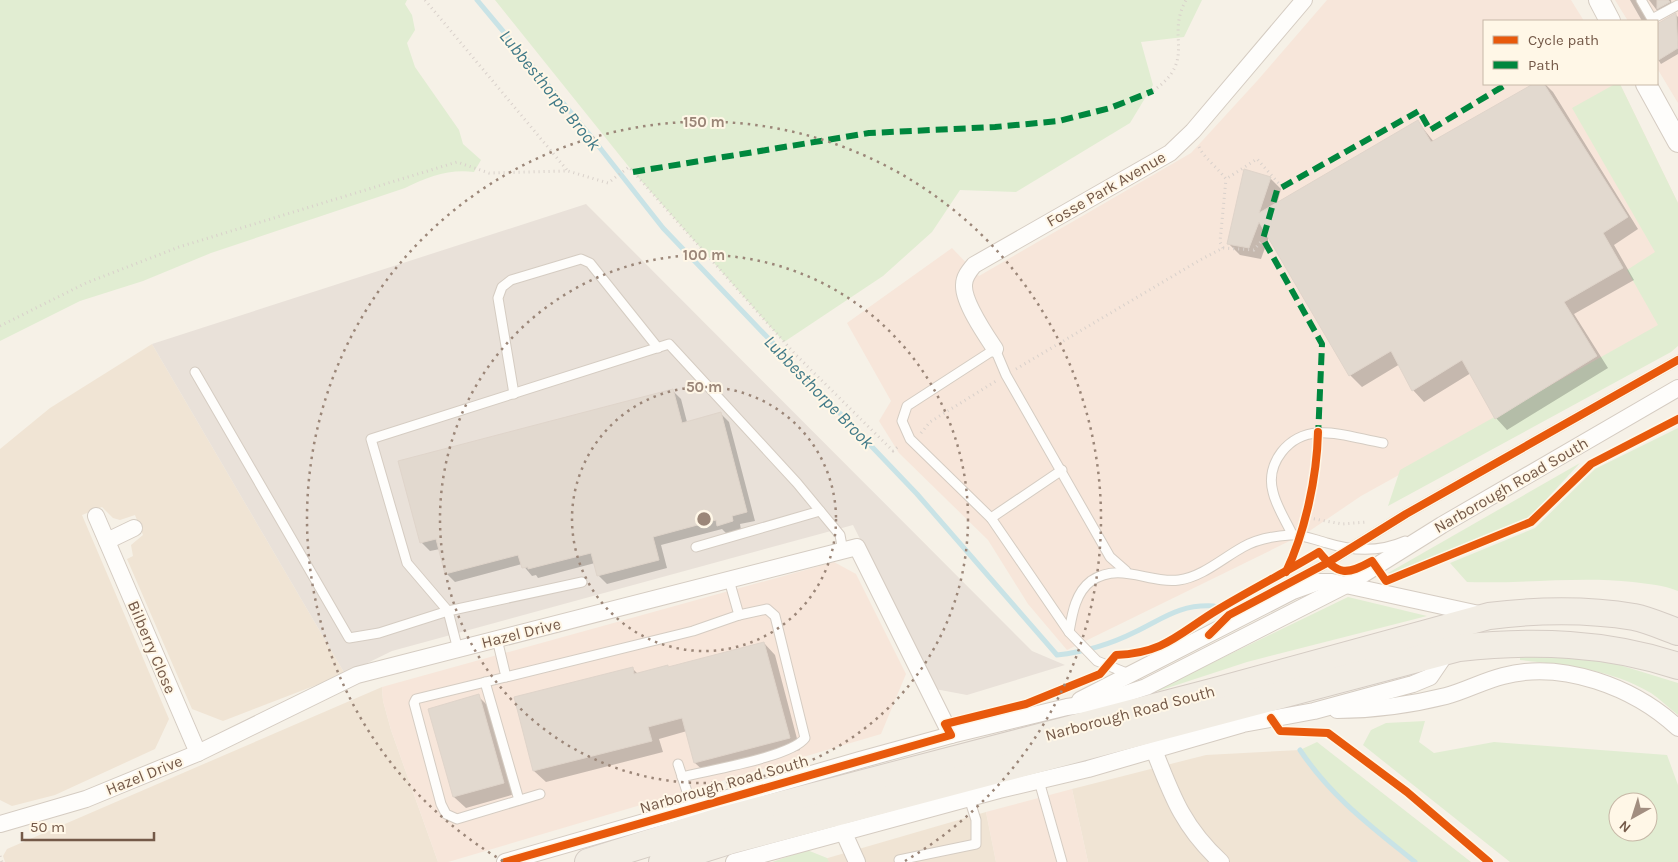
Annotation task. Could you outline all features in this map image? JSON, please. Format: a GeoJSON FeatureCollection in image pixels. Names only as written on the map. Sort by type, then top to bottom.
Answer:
{"type":"FeatureCollection","features":[{"type":"Feature","properties":{"kind":"main road","name":"Narborough Road South"},"geometry":{"type":"LineString","coordinates":[[588,862],[726,819],[1479,619],[1518,612],[1589,611],[1636,618],[1678,632]]}},
{"type":"Feature","properties":{"kind":"main road","name":"Narborough Road South"},"geometry":{"type":"LineString","coordinates":[[662,862],[729,841],[1448,651],[1506,643],[1565,644],[1629,651],[1678,666]]}},
{"type":"Feature","properties":{"kind":"street","name":"Fosse Park Avenue"},"geometry":{"type":"LineString","coordinates":[[995,349],[965,295],[966,275],[974,264],[1170,153],[1192,131],[1304,0]]}},
{"type":"Feature","properties":{"kind":"street"},"geometry":{"type":"LineString","coordinates":[[1599,0],[1609,20]]}},
{"type":"Feature","properties":{"kind":"street"},"geometry":{"type":"LineString","coordinates":[[1647,85],[1677,136]]}},
{"type":"Feature","properties":{"kind":"street","name":"Narborough Road South"},"geometry":{"type":"LineString","coordinates":[[505,862],[692,807],[951,735],[1067,707],[1101,702],[1146,687],[1346,585],[1442,525],[1678,388]]}},
{"type":"Feature","properties":{"kind":"street","name":"Bilberry Close"},"geometry":{"type":"LineString","coordinates":[[96,516],[198,753]]}},
{"type":"Feature","properties":{"kind":"street"},"geometry":{"type":"LineString","coordinates":[[107,541],[134,528]]}},
{"type":"Feature","properties":{"kind":"street"},"geometry":{"type":"LineString","coordinates":[[843,551],[857,547],[951,735]]}},
{"type":"Feature","properties":{"kind":"street","name":"Hazel Drive"},"geometry":{"type":"LineString","coordinates":[[0,824],[86,799],[198,753],[357,675],[843,551]]}},
{"type":"Feature","properties":{"kind":"street","name":"Narborough Road South"},"geometry":{"type":"LineString","coordinates":[[1067,707],[1293,591],[1318,582],[1346,585],[1479,619]]}},
{"type":"Feature","properties":{"kind":"street"},"geometry":{"type":"LineString","coordinates":[[734,862],[843,831],[1154,750],[1243,724],[1314,711],[1414,684],[1430,677],[1448,651],[1454,638],[1479,619]]}},
{"type":"Feature","properties":{"kind":"street"},"geometry":{"type":"LineString","coordinates":[[1314,711],[1368,710],[1401,705],[1449,696],[1504,675],[1548,671],[1574,675],[1612,687],[1647,706],[1678,728]]}},
{"type":"Feature","properties":{"kind":"street"},"geometry":{"type":"LineString","coordinates":[[1154,750],[1172,799],[1185,822],[1213,859]]}},
{"type":"Feature","properties":{"kind":"street"},"geometry":{"type":"LineString","coordinates":[[843,831],[857,862]]}},
{"type":"Feature","properties":{"kind":"lane"},"geometry":{"type":"LineString","coordinates":[[1641,0],[1652,20],[1678,5]]}},
{"type":"Feature","properties":{"kind":"lane"},"geometry":{"type":"LineString","coordinates":[[514,394],[498,298],[502,288],[511,280],[581,259],[590,263],[658,348]]}},
{"type":"Feature","properties":{"kind":"lane"},"geometry":{"type":"LineString","coordinates":[[458,650],[448,611],[407,563],[371,440],[669,344],[797,483],[840,535],[843,551]]}},
{"type":"Feature","properties":{"kind":"lane"},"geometry":{"type":"LineString","coordinates":[[1130,674],[1096,662],[1069,632],[991,518],[914,443],[902,421],[907,406],[995,349],[1006,375],[1110,557],[1126,571],[1152,579],[1180,580],[1203,571],[1244,546],[1268,537],[1292,534],[1350,549],[1377,549],[1394,546],[1442,525]]}},
{"type":"Feature","properties":{"kind":"lane"},"geometry":{"type":"LineString","coordinates":[[1209,635],[1229,615],[1350,549],[1406,514],[1678,360]]}},
{"type":"Feature","properties":{"kind":"lane"},"geometry":{"type":"LineString","coordinates":[[195,372],[349,638],[379,633],[448,611],[582,582]]}},
{"type":"Feature","properties":{"kind":"lane"},"geometry":{"type":"LineString","coordinates":[[1292,534],[1272,492],[1274,463],[1284,448],[1300,437],[1318,432],[1383,443]]}},
{"type":"Feature","properties":{"kind":"lane"},"geometry":{"type":"LineString","coordinates":[[991,518],[1062,470]]}},
{"type":"Feature","properties":{"kind":"lane"},"geometry":{"type":"LineString","coordinates":[[696,547],[820,511]]}},
{"type":"Feature","properties":{"kind":"lane"},"geometry":{"type":"LineString","coordinates":[[1069,632],[1072,616],[1082,590],[1103,575],[1126,571]]}},
{"type":"Feature","properties":{"kind":"lane"},"geometry":{"type":"LineString","coordinates":[[729,580],[739,615]]}},
{"type":"Feature","properties":{"kind":"lane"},"geometry":{"type":"LineString","coordinates":[[540,794],[457,819],[446,814],[414,703],[416,699],[693,631],[739,615],[767,609],[775,616],[805,738],[796,747],[776,754],[682,776]]}},
{"type":"Feature","properties":{"kind":"lane"},"geometry":{"type":"LineString","coordinates":[[498,639],[506,677]]}},
{"type":"Feature","properties":{"kind":"lane"},"geometry":{"type":"LineString","coordinates":[[485,682],[519,800]]}},
{"type":"Feature","properties":{"kind":"lane"},"geometry":{"type":"LineString","coordinates":[[678,764],[692,807]]}},
{"type":"Feature","properties":{"kind":"lane"},"geometry":{"type":"LineString","coordinates":[[1039,781],[1062,862]]}},
{"type":"Feature","properties":{"kind":"lane"},"geometry":{"type":"LineString","coordinates":[[900,860],[976,844],[976,820],[970,798]]}},
{"type":"Feature","properties":{"kind":"path"},"geometry":{"type":"LineString","coordinates":[[425,0],[568,171]]}},
{"type":"Feature","properties":{"kind":"path"},"geometry":{"type":"LineString","coordinates":[[1153,90],[1168,80],[1177,67],[1178,27],[1186,0]]}},
{"type":"Feature","properties":{"kind":"path"},"geometry":{"type":"LineString","coordinates":[[1192,131],[1202,153],[1218,168],[1226,179],[1220,242],[1223,248]]}},
{"type":"Feature","properties":{"kind":"path"},"geometry":{"type":"LineString","coordinates":[[1226,179],[1257,159],[1282,187]]}},
{"type":"Feature","properties":{"kind":"path"},"geometry":{"type":"LineString","coordinates":[[0,326],[86,283],[179,247],[456,162],[489,173],[568,171],[608,183],[629,167],[794,353],[893,452],[900,445],[906,450],[914,443],[930,422],[1200,260],[1223,248],[1254,250],[1263,239]]}},
{"type":"Feature","properties":{"kind":"path"},"geometry":{"type":"LineString","coordinates":[[1304,517],[1342,524],[1370,521]]}},
{"type":"Feature","properties":{"kind":"path"},"geometry":{"type":"LineString","coordinates":[[0,856],[2,862]]}},
{"type":"Feature","properties":{"kind":"shaded area"},"geometry":{"type":"Polygon","coordinates":[[[1327,0],[1571,0],[1583,20],[1483,20],[1483,85],[1620,85],[1678,203],[1678,308],[1662,329],[1361,496],[1308,532],[1067,650],[1028,604],[988,540],[899,453],[879,421],[891,401],[847,323],[952,248],[979,276],[1191,153],[1327,0]]]}},
{"type":"Feature","properties":{"kind":"shaded area"},"geometry":{"type":"Polygon","coordinates":[[[1615,0],[1678,0],[1678,103],[1658,70],[1658,20],[1627,20],[1615,0]]]}},
{"type":"Feature","properties":{"kind":"shaded area"},"geometry":{"type":"Polygon","coordinates":[[[586,204],[1032,651],[1065,665],[967,695],[935,689],[853,525],[392,651],[345,674],[152,344],[586,204]]]}},
{"type":"Feature","properties":{"kind":"shaded area"},"geometry":{"type":"Polygon","coordinates":[[[152,344],[345,674],[223,721],[192,709],[127,559],[133,556],[131,545],[143,535],[135,515],[120,520],[113,518],[102,507],[82,515],[169,719],[155,749],[55,795],[12,806],[0,800],[0,449],[50,408],[152,344]]]}},
{"type":"Feature","properties":{"kind":"shaded area"},"geometry":{"type":"Polygon","coordinates":[[[834,562],[856,574],[906,674],[881,734],[448,862],[438,862],[391,730],[383,701],[382,687],[834,562]]]}},
{"type":"Feature","properties":{"kind":"shaded area"},"geometry":{"type":"Polygon","coordinates":[[[382,687],[383,701],[391,730],[438,862],[5,862],[3,856],[7,849],[382,687]]]}},
{"type":"Feature","properties":{"kind":"shaded area"},"geometry":{"type":"Polygon","coordinates":[[[1300,750],[1312,768],[1349,809],[1415,862],[1088,862],[1072,789],[1206,755],[1300,750]]]}},
{"type":"Feature","properties":{"kind":"shaded area"},"geometry":{"type":"Polygon","coordinates":[[[1072,789],[1088,862],[996,862],[986,812],[1072,789]]]}},
{"type":"Feature","properties":{"kind":"shaded area"},"geometry":{"type":"Polygon","coordinates":[[[986,812],[996,862],[814,862],[986,812]]]}},
{"type":"Feature","properties":{"kind":"green space"},"geometry":{"type":"Polygon","coordinates":[[[0,0],[407,0],[405,4],[412,15],[415,30],[407,43],[415,67],[459,130],[463,144],[481,160],[474,172],[455,172],[430,177],[405,188],[211,253],[143,281],[80,301],[0,341],[0,0]]]}},
{"type":"Feature","properties":{"kind":"green space"},"geometry":{"type":"Polygon","coordinates":[[[495,0],[1202,0],[1184,37],[1141,42],[1153,85],[1130,123],[1016,192],[960,190],[932,232],[883,276],[784,342],[629,167],[495,0]]]}},
{"type":"Feature","properties":{"kind":"green space"},"geometry":{"type":"Polygon","coordinates":[[[1613,85],[1620,85],[1678,203],[1678,346],[1671,352],[1388,506],[1400,470],[1658,325],[1627,270],[1655,252],[1572,108],[1613,85]]]}},
{"type":"Feature","properties":{"kind":"green space"},"geometry":{"type":"Polygon","coordinates":[[[1678,428],[1678,591],[1656,585],[1612,580],[1467,582],[1450,563],[1535,528],[1595,469],[1678,428]]]}},
{"type":"Feature","properties":{"kind":"green space"},"geometry":{"type":"Polygon","coordinates":[[[1580,463],[1530,517],[1394,574],[1388,573],[1580,463]]]}},
{"type":"Feature","properties":{"kind":"green space"},"geometry":{"type":"Polygon","coordinates":[[[1348,597],[1427,616],[1247,662],[1146,695],[1348,597]]]}},
{"type":"Feature","properties":{"kind":"green space"},"geometry":{"type":"Polygon","coordinates":[[[1584,654],[1678,683],[1678,715],[1651,693],[1620,678],[1587,669],[1520,660],[1520,655],[1584,654]]]}},
{"type":"Feature","properties":{"kind":"green space"},"geometry":{"type":"Polygon","coordinates":[[[1425,721],[1419,742],[1434,753],[1494,742],[1667,755],[1678,785],[1678,862],[1510,862],[1363,745],[1371,730],[1386,723],[1425,721]]]}},
{"type":"Feature","properties":{"kind":"green space"},"geometry":{"type":"Polygon","coordinates":[[[1317,742],[1471,862],[1415,862],[1349,809],[1312,768],[1300,750],[1317,742]]]}},
{"type":"Feature","properties":{"kind":"green space"},"geometry":{"type":"Polygon","coordinates":[[[807,850],[827,858],[829,862],[772,862],[807,850]]]}},
{"type":"Feature","properties":{"kind":"building"},"geometry":{"type":"Polygon","coordinates":[[[1657,0],[1668,0],[1670,2],[1657,9],[1657,0]]]}},
{"type":"Feature","properties":{"kind":"building"},"geometry":{"type":"Polygon","coordinates":[[[1676,13],[1678,48],[1658,60],[1658,23],[1676,13]]]}},
{"type":"Feature","properties":{"kind":"building"},"geometry":{"type":"Polygon","coordinates":[[[1531,85],[1545,85],[1628,217],[1603,233],[1623,268],[1564,302],[1597,356],[1495,419],[1462,360],[1412,391],[1391,351],[1349,376],[1259,222],[1249,248],[1227,244],[1244,169],[1271,177],[1259,213],[1418,120],[1431,142],[1531,85]]]}},
{"type":"Feature","properties":{"kind":"building"},"geometry":{"type":"Polygon","coordinates":[[[673,389],[682,423],[721,412],[747,512],[732,516],[733,521],[717,526],[716,520],[653,537],[659,560],[597,576],[591,553],[528,569],[528,567],[522,568],[518,555],[445,574],[436,539],[420,543],[398,461],[673,389]]]}},
{"type":"Feature","properties":{"kind":"building"},"geometry":{"type":"Polygon","coordinates":[[[764,642],[790,738],[694,763],[682,718],[648,727],[652,741],[533,771],[514,697],[633,667],[634,674],[668,665],[668,667],[764,642]]]}},
{"type":"Feature","properties":{"kind":"building"},"geometry":{"type":"Polygon","coordinates":[[[479,694],[504,783],[453,797],[428,709],[479,694]]]}},
{"type":"Feature","properties":{"kind":"waterway","name":"Lubbesthorpe Brook"},"geometry":{"type":"LineString","coordinates":[[477,0],[589,134],[663,228],[917,494],[1057,655],[1087,650],[1107,644],[1173,613],[1191,607],[1214,606]]}},
{"type":"Feature","properties":{"kind":"waterway","name":"Lubbesthorpe Brook"},"geometry":{"type":"LineString","coordinates":[[1300,750],[1325,782],[1353,811],[1415,862]]}},
{"type":"Feature","properties":{"kind":"marked path"},"geometry":{"type":"LineString","coordinates":[[1318,437],[1322,344],[1263,239],[1277,190],[1419,111],[1430,130],[1505,85]]}},
{"type":"Feature","properties":{"kind":"marked path"},"geometry":{"type":"LineString","coordinates":[[633,172],[869,133],[995,127],[1059,121],[1110,108],[1153,91]]}},
{"type":"Feature","properties":{"kind":"cycle path"},"geometry":{"type":"LineString","coordinates":[[1209,635],[1229,615],[1327,563],[1406,514],[1678,360]]}},
{"type":"Feature","properties":{"kind":"cycle path"},"geometry":{"type":"LineString","coordinates":[[505,862],[951,735],[945,724],[1026,704],[1100,674],[1116,655],[1148,650],[1160,646],[1205,617],[1319,552],[1332,566],[1343,571],[1356,569],[1372,561],[1386,581],[1531,522],[1591,464],[1678,419]]}},
{"type":"Feature","properties":{"kind":"cycle path"},"geometry":{"type":"LineString","coordinates":[[1286,572],[1299,540],[1309,504],[1318,432]]}},
{"type":"Feature","properties":{"kind":"cycle path"},"geometry":{"type":"LineString","coordinates":[[1271,718],[1280,731],[1328,733],[1407,792],[1489,862]]}}]}
